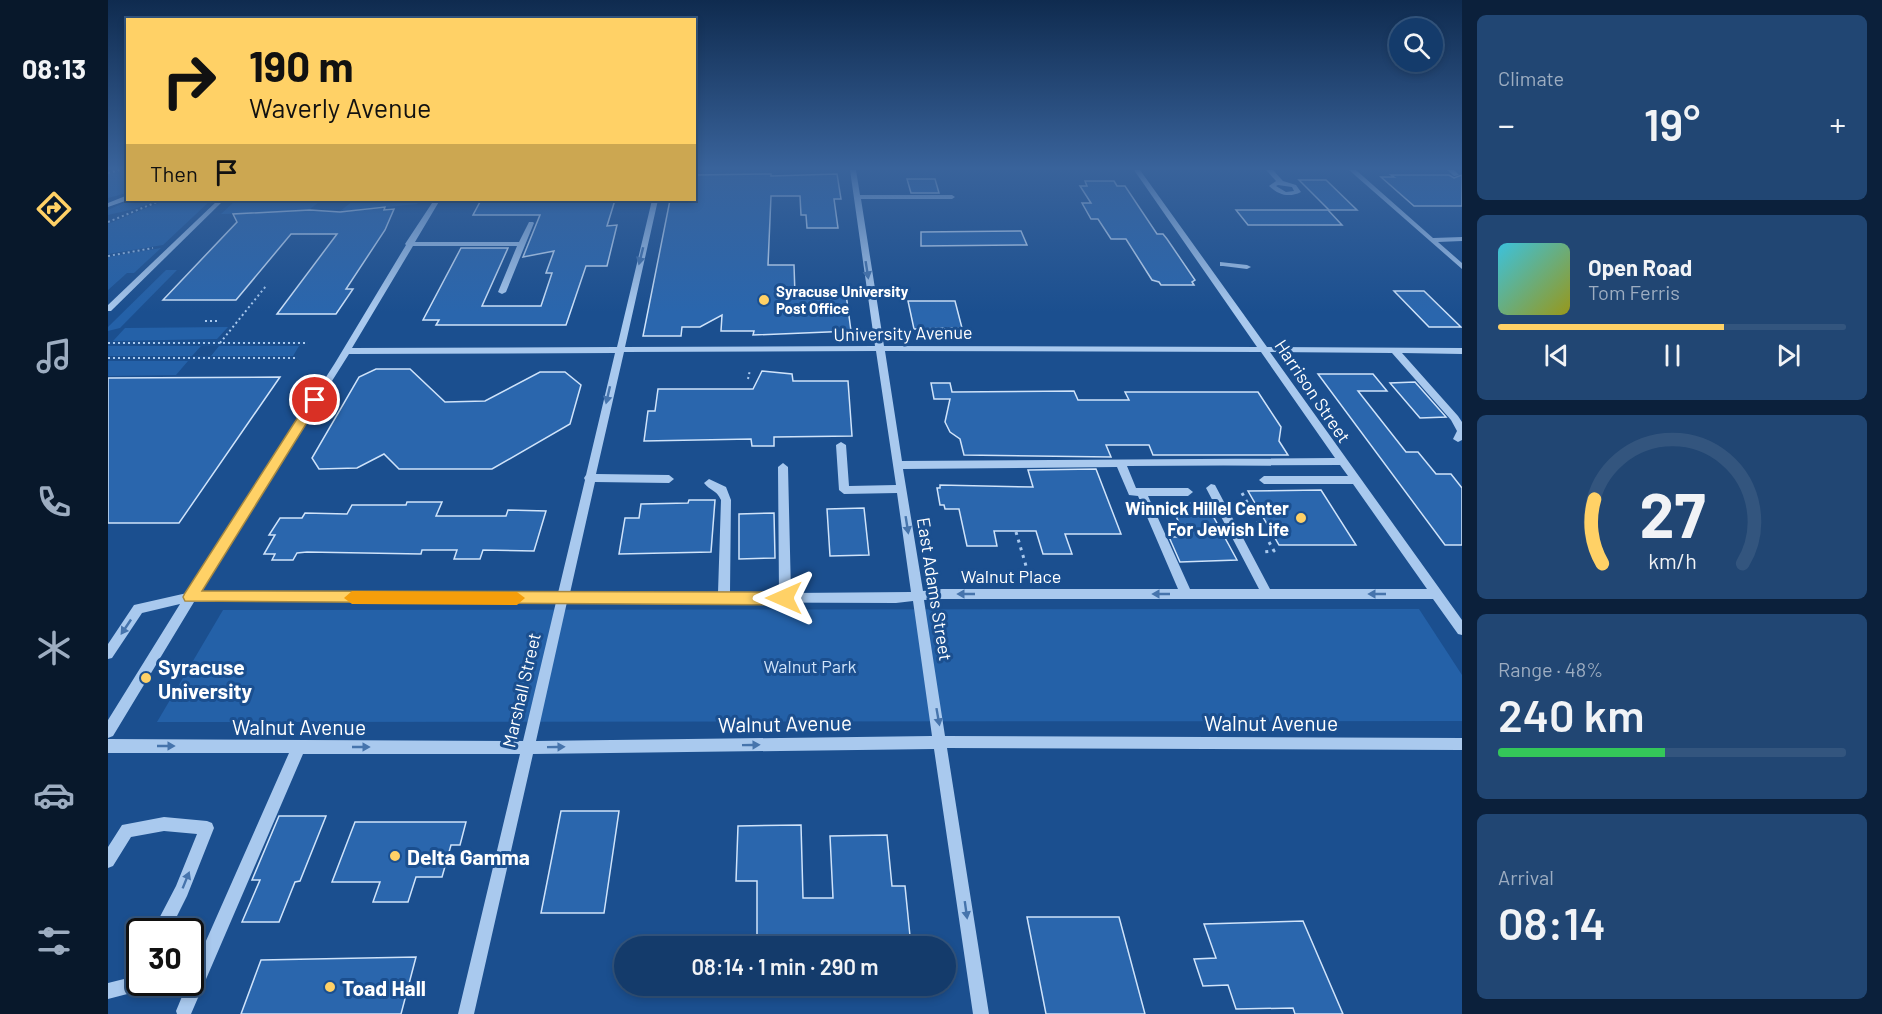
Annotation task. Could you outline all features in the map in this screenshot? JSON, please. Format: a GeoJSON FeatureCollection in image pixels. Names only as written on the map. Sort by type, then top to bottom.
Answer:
{"type":"FeatureCollection","features":[{"type":"Feature","properties":{"kind":"street"},"geometry":{"type":"LineString","coordinates":[[108,309],[203,217]]}},
{"type":"Feature","properties":{"kind":"street"},"geometry":{"type":"LineString","coordinates":[[108,732],[426,217]]}},
{"type":"Feature","properties":{"kind":"street","name":"Marshall Street"},"geometry":{"type":"LineString","coordinates":[[466,1014],[651,217]]}},
{"type":"Feature","properties":{"kind":"street","name":"East Adams Street"},"geometry":{"type":"LineString","coordinates":[[859,217],[942,742],[981,1014]]}},
{"type":"Feature","properties":{"kind":"street","name":"Harrison Street"},"geometry":{"type":"LineString","coordinates":[[1171,217],[1462,630]]}},
{"type":"Feature","properties":{"kind":"street"},"geometry":{"type":"LineString","coordinates":[[1405,217],[1462,267]]}},
{"type":"Feature","properties":{"kind":"street"},"geometry":{"type":"LineString","coordinates":[[502,292],[531,223]]}},
{"type":"Feature","properties":{"kind":"street"},"geometry":{"type":"LineString","coordinates":[[1431,240],[1462,239]]}},
{"type":"Feature","properties":{"kind":"street"},"geometry":{"type":"LineString","coordinates":[[409,244],[522,244]]}},
{"type":"Feature","properties":{"kind":"street"},"geometry":{"type":"LineString","coordinates":[[1240,260],[1227,261],[1223,264],[1247,267]]}},
{"type":"Feature","properties":{"kind":"street","name":"University Avenue"},"geometry":{"type":"LineString","coordinates":[[345,351],[1462,351]]}},
{"type":"Feature","properties":{"kind":"street"},"geometry":{"type":"LineString","coordinates":[[1395,351],[1455,418],[1462,431],[1458,439]]}},
{"type":"Feature","properties":{"kind":"street"},"geometry":{"type":"LineString","coordinates":[[841,445],[844,490],[901,489]]}},
{"type":"Feature","properties":{"kind":"street"},"geometry":{"type":"LineString","coordinates":[[897,465],[1341,461]]}},
{"type":"Feature","properties":{"kind":"street"},"geometry":{"type":"LineString","coordinates":[[1120,462],[1133,492],[1188,492]]}},
{"type":"Feature","properties":{"kind":"street"},"geometry":{"type":"LineString","coordinates":[[783,468],[784,598]]}},
{"type":"Feature","properties":{"kind":"street"},"geometry":{"type":"LineString","coordinates":[[589,478],[669,479]]}},
{"type":"Feature","properties":{"kind":"street"},"geometry":{"type":"LineString","coordinates":[[1264,480],[1354,480]]}},
{"type":"Feature","properties":{"kind":"street"},"geometry":{"type":"LineString","coordinates":[[709,483],[722,489],[726,500],[724,598]]}},
{"type":"Feature","properties":{"kind":"street"},"geometry":{"type":"LineString","coordinates":[[1211,488],[1267,594]]}},
{"type":"Feature","properties":{"kind":"street"},"geometry":{"type":"LineString","coordinates":[[1141,492],[1186,594]]}},
{"type":"Feature","properties":{"kind":"street","name":"Walnut Place"},"geometry":{"type":"LineString","coordinates":[[108,654],[138,609],[190,597],[563,599],[784,598],[942,594],[1435,594]]}},
{"type":"Feature","properties":{"kind":"street","name":"Walnut Avenue"},"geometry":{"type":"LineString","coordinates":[[108,746],[528,747],[942,742],[1462,744]]}},
{"type":"Feature","properties":{"kind":"street"},"geometry":{"type":"LineString","coordinates":[[184,1011],[299,747]]}},
{"type":"Feature","properties":{"kind":"street"},"geometry":{"type":"LineString","coordinates":[[108,861],[127,830],[164,824],[207,828],[182,891],[168,918]]}},
{"type":"Feature","properties":{"kind":"street"},"geometry":{"type":"LineString","coordinates":[[108,991],[126,987]]}},
{"type":"Feature","properties":{"kind":"path"},"geometry":{"type":"LineString","coordinates":[[108,256],[178,241]]}},
{"type":"Feature","properties":{"kind":"path"},"geometry":{"type":"LineString","coordinates":[[220,343],[266,286]]}},
{"type":"Feature","properties":{"kind":"path"},"geometry":{"type":"LineString","coordinates":[[205,321],[219,321]]}},
{"type":"Feature","properties":{"kind":"path"},"geometry":{"type":"LineString","coordinates":[[108,343],[308,343]]}},
{"type":"Feature","properties":{"kind":"path"},"geometry":{"type":"LineString","coordinates":[[108,358],[298,358]]}},
{"type":"Feature","properties":{"kind":"path"},"geometry":{"type":"LineString","coordinates":[[747,379],[750,370]]}},
{"type":"Feature","properties":{"kind":"path"},"geometry":{"type":"LineString","coordinates":[[1242,493],[1274,551],[1261,552],[1260,556]]}},
{"type":"Feature","properties":{"kind":"path"},"geometry":{"type":"LineString","coordinates":[[1016,532],[1029,576]]}},
{"type":"Feature","properties":{"kind":"green space"},"geometry":{"type":"Polygon","coordinates":[[[124,217],[193,217],[163,245],[108,254],[108,224],[124,217]]]}},
{"type":"Feature","properties":{"kind":"green space"},"geometry":{"type":"Polygon","coordinates":[[[161,248],[134,273],[127,273],[108,290],[108,257],[161,248]]]}},
{"type":"Feature","properties":{"kind":"green space"},"geometry":{"type":"Polygon","coordinates":[[[166,270],[177,270],[120,328],[108,331],[108,327],[166,270]]]}},
{"type":"Feature","properties":{"kind":"green space"},"geometry":{"type":"Polygon","coordinates":[[[228,327],[217,339],[113,341],[125,328],[228,327]]]}},
{"type":"Feature","properties":{"kind":"green space"},"geometry":{"type":"Polygon","coordinates":[[[108,346],[201,346],[192,356],[108,356],[108,346]]]}},
{"type":"Feature","properties":{"kind":"green space"},"geometry":{"type":"Polygon","coordinates":[[[219,346],[299,346],[293,356],[211,356],[219,346]]]}},
{"type":"Feature","properties":{"kind":"green space"},"geometry":{"type":"Polygon","coordinates":[[[108,361],[188,361],[176,375],[108,376],[108,361]]]}},
{"type":"Feature","properties":{"kind":"green space","name":"Walnut Park"},"geometry":{"type":"Polygon","coordinates":[[[1419,609],[1462,675],[1462,721],[157,722],[223,610],[1419,609]]]}},
{"type":"Feature","properties":{"kind":"building"},"geometry":{"type":"Polygon","coordinates":[[[235,217],[390,217],[385,230],[346,289],[353,289],[336,314],[277,314],[337,234],[291,234],[236,300],[163,300],[237,222],[235,217]]]}},
{"type":"Feature","properties":{"kind":"building"},"geometry":{"type":"Polygon","coordinates":[[[539,217],[610,217],[607,226],[617,225],[607,266],[586,266],[566,325],[436,325],[439,320],[423,320],[461,248],[508,248],[482,306],[541,306],[552,273],[546,273],[554,251],[523,257],[539,217]]]}},
{"type":"Feature","properties":{"kind":"building"},"geometry":{"type":"Polygon","coordinates":[[[667,217],[770,217],[768,265],[794,265],[795,295],[846,294],[851,331],[753,335],[754,331],[721,331],[722,315],[700,327],[682,327],[681,336],[643,336],[667,217]]]}},
{"type":"Feature","properties":{"kind":"building"},"geometry":{"type":"Polygon","coordinates":[[[806,217],[837,217],[838,228],[807,228],[806,217]]]}},
{"type":"Feature","properties":{"kind":"building"},"geometry":{"type":"Polygon","coordinates":[[[1090,217],[1146,217],[1157,234],[1163,234],[1167,239],[1195,280],[1192,282],[1194,285],[1161,285],[1152,280],[1126,239],[1111,239],[1098,219],[1090,217]]]}},
{"type":"Feature","properties":{"kind":"building"},"geometry":{"type":"Polygon","coordinates":[[[1242,217],[1335,217],[1342,225],[1248,225],[1242,217]]]}},
{"type":"Feature","properties":{"kind":"building"},"geometry":{"type":"Polygon","coordinates":[[[1021,231],[1027,245],[921,246],[921,232],[1021,231]]]}},
{"type":"Feature","properties":{"kind":"building"},"geometry":{"type":"Polygon","coordinates":[[[1394,291],[1424,291],[1461,327],[1429,327],[1394,291]]]}},
{"type":"Feature","properties":{"kind":"building"},"geometry":{"type":"Polygon","coordinates":[[[908,301],[955,301],[962,328],[914,329],[908,301]]]}},
{"type":"Feature","properties":{"kind":"building"},"geometry":{"type":"Polygon","coordinates":[[[376,369],[410,369],[445,402],[485,401],[540,372],[565,372],[581,385],[570,424],[492,469],[399,469],[384,454],[357,468],[319,469],[312,458],[359,377],[376,369]]]}},
{"type":"Feature","properties":{"kind":"building"},"geometry":{"type":"Polygon","coordinates":[[[762,371],[792,374],[793,381],[848,381],[852,436],[774,437],[774,446],[752,446],[751,439],[644,441],[648,411],[655,411],[658,389],[753,389],[762,371]]]}},
{"type":"Feature","properties":{"kind":"building"},"geometry":{"type":"Polygon","coordinates":[[[1318,374],[1373,374],[1387,391],[1358,391],[1406,452],[1418,452],[1436,474],[1451,474],[1462,488],[1462,545],[1445,545],[1318,374]]]}},
{"type":"Feature","properties":{"kind":"building"},"geometry":{"type":"Polygon","coordinates":[[[280,377],[179,523],[108,523],[108,378],[280,377]]]}},
{"type":"Feature","properties":{"kind":"building"},"geometry":{"type":"Polygon","coordinates":[[[1415,382],[1446,417],[1420,418],[1390,383],[1415,382]]]}},
{"type":"Feature","properties":{"kind":"building"},"geometry":{"type":"Polygon","coordinates":[[[931,383],[950,383],[952,392],[1074,391],[1078,400],[1129,400],[1125,392],[1258,392],[1281,427],[1279,441],[1288,455],[1153,455],[1149,445],[1106,445],[1111,457],[964,455],[960,439],[950,432],[945,422],[950,399],[934,399],[931,383]]]}},
{"type":"Feature","properties":{"kind":"building"},"geometry":{"type":"Polygon","coordinates":[[[1096,469],[1121,534],[1065,534],[1072,554],[1043,554],[1036,531],[994,531],[997,546],[967,546],[959,509],[945,509],[944,505],[940,505],[937,488],[940,488],[940,485],[1033,487],[1028,470],[1096,469]]]}},
{"type":"Feature","properties":{"kind":"building","name":"Winnick Hillel Center For Jewish Life"},"geometry":{"type":"Polygon","coordinates":[[[1321,490],[1356,545],[1279,545],[1248,491],[1321,490]]]}},
{"type":"Feature","properties":{"kind":"building"},"geometry":{"type":"Polygon","coordinates":[[[689,500],[715,500],[711,552],[619,554],[625,518],[639,518],[641,504],[688,503],[689,500]]]}},
{"type":"Feature","properties":{"kind":"building"},"geometry":{"type":"Polygon","coordinates":[[[407,502],[442,502],[436,516],[506,516],[508,510],[546,511],[534,551],[483,550],[480,559],[454,559],[457,550],[422,550],[421,554],[307,552],[297,553],[293,560],[272,560],[275,554],[264,554],[275,535],[269,535],[280,518],[302,518],[305,513],[347,514],[352,505],[406,505],[407,502]]]}},
{"type":"Feature","properties":{"kind":"building"},"geometry":{"type":"Polygon","coordinates":[[[1206,503],[1237,560],[1180,562],[1169,537],[1186,537],[1170,504],[1206,503]]]}},
{"type":"Feature","properties":{"kind":"building"},"geometry":{"type":"Polygon","coordinates":[[[864,508],[869,555],[830,556],[827,509],[864,508]]]}},
{"type":"Feature","properties":{"kind":"building"},"geometry":{"type":"Polygon","coordinates":[[[774,513],[775,558],[739,559],[739,514],[774,513]]]}},
{"type":"Feature","properties":{"kind":"building"},"geometry":{"type":"Polygon","coordinates":[[[561,811],[619,811],[604,913],[541,913],[561,811]]]}},
{"type":"Feature","properties":{"kind":"building"},"geometry":{"type":"Polygon","coordinates":[[[279,816],[326,816],[300,881],[295,882],[279,922],[242,922],[260,880],[252,880],[279,816]]]}},
{"type":"Feature","properties":{"kind":"building","name":"Delta Gamma"},"geometry":{"type":"Polygon","coordinates":[[[355,822],[466,822],[460,845],[451,845],[442,877],[416,877],[408,902],[373,902],[380,882],[332,882],[355,822]]]}},
{"type":"Feature","properties":{"kind":"building"},"geometry":{"type":"Polygon","coordinates":[[[801,825],[803,898],[833,898],[830,836],[887,835],[892,886],[905,886],[910,936],[757,936],[757,881],[736,881],[738,826],[801,825]]]}},
{"type":"Feature","properties":{"kind":"building"},"geometry":{"type":"Polygon","coordinates":[[[1027,917],[1119,917],[1145,1014],[1046,1014],[1027,917]]]}},
{"type":"Feature","properties":{"kind":"building"},"geometry":{"type":"Polygon","coordinates":[[[1303,921],[1343,1014],[1295,1014],[1293,1008],[1236,1009],[1228,985],[1203,986],[1194,959],[1216,958],[1204,924],[1303,921]]]}},
{"type":"Feature","properties":{"kind":"building","name":"Toad Hall"},"geometry":{"type":"Polygon","coordinates":[[[416,957],[401,1014],[241,1014],[261,960],[416,957]]]}},
{"type":"Feature","properties":{"kind":"slow traffic"},"geometry":{"type":"LineString","coordinates":[[352,598],[517,598]]}},
{"type":"Feature","properties":{"kind":"place","name":"Syracuse University Post Office"},"geometry":{"type":"Point","coordinates":[764,300]}},
{"type":"Feature","properties":{"kind":"place","name":"Winnick Hillel Center For Jewish Life"},"geometry":{"type":"Point","coordinates":[1301,518]}},
{"type":"Feature","properties":{"kind":"place","name":"Syracuse University"},"geometry":{"type":"Point","coordinates":[146,678]}},
{"type":"Feature","properties":{"kind":"place","name":"Delta Gamma"},"geometry":{"type":"Point","coordinates":[395,856]}},
{"type":"Feature","properties":{"kind":"place","name":"Toad Hall"},"geometry":{"type":"Point","coordinates":[330,987]}},
{"type":"Feature","properties":{"kind":"route"},"geometry":{"type":"LineString","coordinates":[[315,400],[190,597],[784,598]]}}]}
